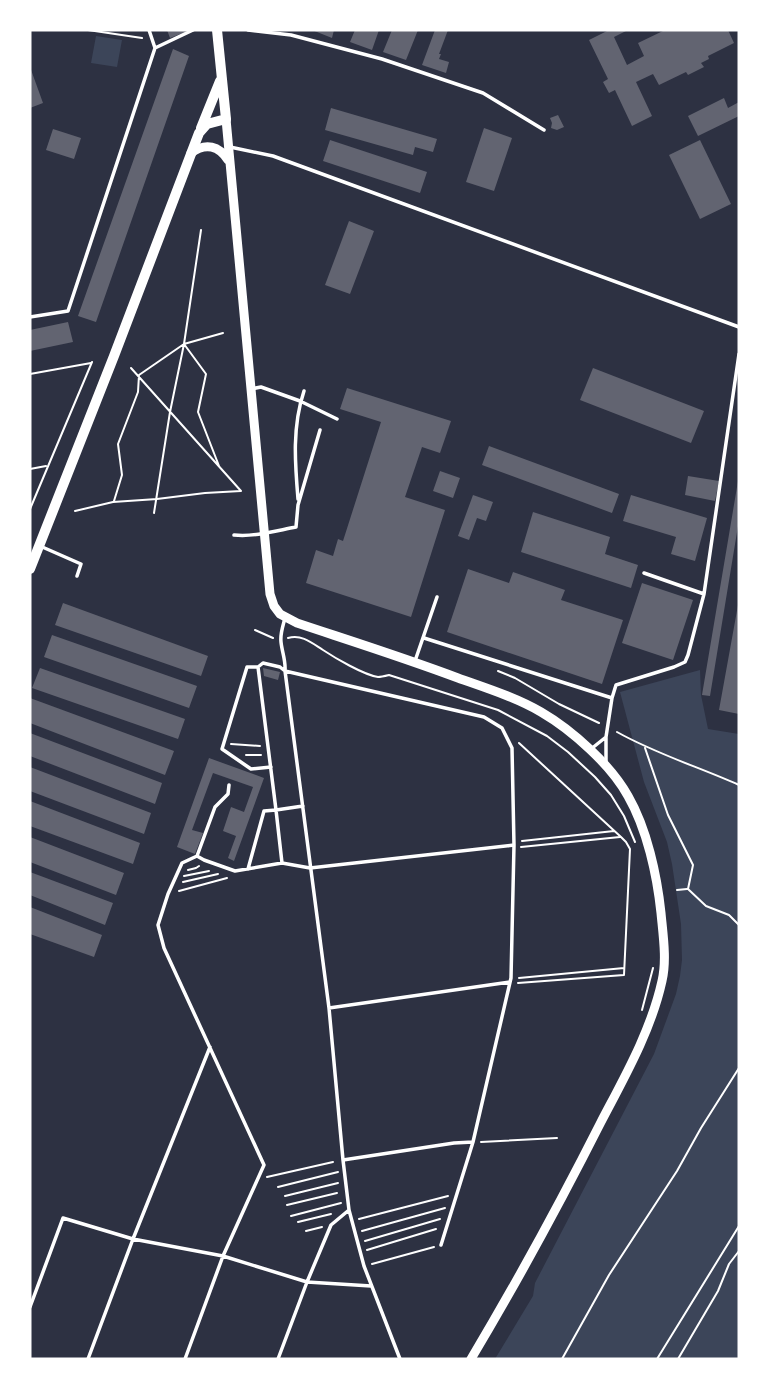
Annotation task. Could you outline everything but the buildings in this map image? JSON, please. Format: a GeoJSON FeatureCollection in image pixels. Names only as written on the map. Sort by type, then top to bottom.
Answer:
{"type":"FeatureCollection","features":[{"type":"Feature","properties":{"kind":"main road"},"geometry":{"type":"LineString","coordinates":[[199,134],[207,124],[226,120],[217,30]]}},
{"type":"Feature","properties":{"kind":"main road"},"geometry":{"type":"LineString","coordinates":[[30,569],[34,543],[114,356],[221,79]]}},
{"type":"Feature","properties":{"kind":"street"},"geometry":{"type":"LineString","coordinates":[[226,120],[250,389],[274,606],[285,618],[513,698],[542,713],[606,766],[628,796],[653,862],[664,942],[663,978],[654,1012],[547,1228],[471,1359]]}},
{"type":"Feature","properties":{"kind":"street"},"geometry":{"type":"LineString","coordinates":[[191,153],[202,147],[215,148],[221,151],[229,162]]}},
{"type":"Feature","properties":{"kind":"lane"},"geometry":{"type":"LineString","coordinates":[[30,317],[68,311],[155,48],[149,30]]}},
{"type":"Feature","properties":{"kind":"lane"},"geometry":{"type":"LineString","coordinates":[[155,48],[193,30]]}},
{"type":"Feature","properties":{"kind":"lane"},"geometry":{"type":"LineString","coordinates":[[217,30],[223,30]]}},
{"type":"Feature","properties":{"kind":"lane"},"geometry":{"type":"LineString","coordinates":[[248,30],[290,35],[394,63],[482,93],[544,130]]}},
{"type":"Feature","properties":{"kind":"lane"},"geometry":{"type":"LineString","coordinates":[[228,147],[262,157],[273,156],[739,327]]}},
{"type":"Feature","properties":{"kind":"lane"},"geometry":{"type":"LineString","coordinates":[[606,766],[606,737],[616,685],[674,667],[685,662],[688,655],[704,594],[739,354]]}},
{"type":"Feature","properties":{"kind":"lane"},"geometry":{"type":"LineString","coordinates":[[250,389],[261,387],[300,401],[337,419]]}},
{"type":"Feature","properties":{"kind":"lane"},"geometry":{"type":"LineString","coordinates":[[234,535],[265,534],[296,527],[296,417],[303,391]]}},
{"type":"Feature","properties":{"kind":"lane"},"geometry":{"type":"LineString","coordinates":[[298,505],[320,430]]}},
{"type":"Feature","properties":{"kind":"lane"},"geometry":{"type":"LineString","coordinates":[[34,543],[81,564],[77,576]]}},
{"type":"Feature","properties":{"kind":"lane"},"geometry":{"type":"LineString","coordinates":[[644,573],[704,594]]}},
{"type":"Feature","properties":{"kind":"lane"},"geometry":{"type":"LineString","coordinates":[[415,662],[437,597]]}},
{"type":"Feature","properties":{"kind":"lane"},"geometry":{"type":"LineString","coordinates":[[285,618],[281,641],[286,662],[285,671],[329,1008],[349,1210],[364,1266],[400,1359]]}},
{"type":"Feature","properties":{"kind":"lane"},"geometry":{"type":"LineString","coordinates":[[424,638],[612,698]]}},
{"type":"Feature","properties":{"kind":"lane"},"geometry":{"type":"LineString","coordinates":[[271,767],[251,769],[222,749],[247,667],[258,667],[263,663],[281,667],[285,671],[484,717],[502,728],[512,748],[514,845],[511,980],[472,1142],[441,1245]]}},
{"type":"Feature","properties":{"kind":"lane"},"geometry":{"type":"LineString","coordinates":[[258,667],[282,863]]}},
{"type":"Feature","properties":{"kind":"lane"},"geometry":{"type":"LineString","coordinates":[[589,750],[606,737]]}},
{"type":"Feature","properties":{"kind":"lane"},"geometry":{"type":"LineString","coordinates":[[185,1359],[223,1256],[264,1165],[164,948],[158,925],[182,863],[197,856],[215,807],[228,794],[229,785]]}},
{"type":"Feature","properties":{"kind":"lane"},"geometry":{"type":"LineString","coordinates":[[248,869],[264,811],[303,806]]}},
{"type":"Feature","properties":{"kind":"lane"},"geometry":{"type":"LineString","coordinates":[[197,856],[235,870],[282,863],[310,868],[514,845]]}},
{"type":"Feature","properties":{"kind":"lane"},"geometry":{"type":"LineString","coordinates":[[329,1008],[511,980]]}},
{"type":"Feature","properties":{"kind":"lane"},"geometry":{"type":"LineString","coordinates":[[88,1359],[210,1047]]}},
{"type":"Feature","properties":{"kind":"lane"},"geometry":{"type":"LineString","coordinates":[[342,1160],[472,1142]]}},
{"type":"Feature","properties":{"kind":"lane"},"geometry":{"type":"LineString","coordinates":[[278,1359],[306,1282],[331,1225],[349,1210]]}},
{"type":"Feature","properties":{"kind":"lane"},"geometry":{"type":"LineString","coordinates":[[30,1307],[63,1219],[134,1239],[223,1256],[306,1282],[371,1286]]}},
{"type":"Feature","properties":{"kind":"path"},"geometry":{"type":"LineString","coordinates":[[88,30],[152,40]]}},
{"type":"Feature","properties":{"kind":"path"},"geometry":{"type":"LineString","coordinates":[[155,513],[201,230]]}},
{"type":"Feature","properties":{"kind":"path"},"geometry":{"type":"LineString","coordinates":[[139,376],[184,344],[223,333]]}},
{"type":"Feature","properties":{"kind":"path"},"geometry":{"type":"LineString","coordinates":[[184,344],[205,374],[198,412],[219,467]]}},
{"type":"Feature","properties":{"kind":"path"},"geometry":{"type":"LineString","coordinates":[[30,374],[92,362],[30,509]]}},
{"type":"Feature","properties":{"kind":"path"},"geometry":{"type":"LineString","coordinates":[[75,511],[113,502],[241,491],[131,368]]}},
{"type":"Feature","properties":{"kind":"path"},"geometry":{"type":"LineString","coordinates":[[113,502],[122,475],[118,444],[138,392],[139,376]]}},
{"type":"Feature","properties":{"kind":"path"},"geometry":{"type":"LineString","coordinates":[[30,469],[48,466]]}},
{"type":"Feature","properties":{"kind":"path"},"geometry":{"type":"LineString","coordinates":[[255,631],[281,641],[293,636],[311,641],[362,671],[378,677],[389,675],[498,710],[530,726],[568,752],[611,795],[624,816],[637,847]]}},
{"type":"Feature","properties":{"kind":"path"},"geometry":{"type":"LineString","coordinates":[[498,671],[644,747],[739,785]]}},
{"type":"Feature","properties":{"kind":"path"},"geometry":{"type":"LineString","coordinates":[[511,980],[523,984],[624,975],[629,849],[621,836],[517,741]]}},
{"type":"Feature","properties":{"kind":"path"},"geometry":{"type":"LineString","coordinates":[[224,743],[268,746]]}},
{"type":"Feature","properties":{"kind":"path"},"geometry":{"type":"LineString","coordinates":[[644,747],[668,815],[693,865],[688,889]]}},
{"type":"Feature","properties":{"kind":"path"},"geometry":{"type":"LineString","coordinates":[[231,755],[270,755]]}},
{"type":"Feature","properties":{"kind":"path"},"geometry":{"type":"LineString","coordinates":[[514,845],[615,831]]}},
{"type":"Feature","properties":{"kind":"path"},"geometry":{"type":"LineString","coordinates":[[514,845],[621,836]]}},
{"type":"Feature","properties":{"kind":"path"},"geometry":{"type":"LineString","coordinates":[[175,878],[216,869],[218,865]]}},
{"type":"Feature","properties":{"kind":"path"},"geometry":{"type":"LineString","coordinates":[[172,885],[225,872],[227,868]]}},
{"type":"Feature","properties":{"kind":"path"},"geometry":{"type":"LineString","coordinates":[[168,894],[233,876],[235,870]]}},
{"type":"Feature","properties":{"kind":"path"},"geometry":{"type":"LineString","coordinates":[[677,890],[688,889],[706,906],[729,915],[739,925]]}},
{"type":"Feature","properties":{"kind":"path"},"geometry":{"type":"LineString","coordinates":[[640,1015],[654,961]]}},
{"type":"Feature","properties":{"kind":"path"},"geometry":{"type":"LineString","coordinates":[[511,980],[624,968]]}},
{"type":"Feature","properties":{"kind":"path"},"geometry":{"type":"LineString","coordinates":[[562,1359],[609,1275],[677,1171],[739,1068]]}},
{"type":"Feature","properties":{"kind":"path"},"geometry":{"type":"LineString","coordinates":[[472,1142],[557,1138]]}},
{"type":"Feature","properties":{"kind":"path"},"geometry":{"type":"LineString","coordinates":[[259,1178],[342,1160]]}},
{"type":"Feature","properties":{"kind":"path"},"geometry":{"type":"LineString","coordinates":[[278,1187],[344,1170]]}},
{"type":"Feature","properties":{"kind":"path"},"geometry":{"type":"LineString","coordinates":[[285,1196],[345,1181]]}},
{"type":"Feature","properties":{"kind":"path"},"geometry":{"type":"LineString","coordinates":[[287,1205],[347,1191]]}},
{"type":"Feature","properties":{"kind":"path"},"geometry":{"type":"LineString","coordinates":[[351,1221],[457,1194]]}},
{"type":"Feature","properties":{"kind":"path"},"geometry":{"type":"LineString","coordinates":[[291,1216],[348,1201]]}},
{"type":"Feature","properties":{"kind":"path"},"geometry":{"type":"LineString","coordinates":[[355,1233],[452,1206]]}},
{"type":"Feature","properties":{"kind":"path"},"geometry":{"type":"LineString","coordinates":[[298,1222],[349,1210]]}},
{"type":"Feature","properties":{"kind":"path"},"geometry":{"type":"LineString","coordinates":[[357,1243],[449,1217]]}},
{"type":"Feature","properties":{"kind":"path"},"geometry":{"type":"LineString","coordinates":[[306,1231],[331,1225]]}},
{"type":"Feature","properties":{"kind":"path"},"geometry":{"type":"LineString","coordinates":[[360,1252],[447,1226]]}},
{"type":"Feature","properties":{"kind":"path"},"geometry":{"type":"LineString","coordinates":[[657,1359],[739,1226]]}},
{"type":"Feature","properties":{"kind":"path"},"geometry":{"type":"LineString","coordinates":[[364,1266],[441,1245]]}},
{"type":"Feature","properties":{"kind":"path"},"geometry":{"type":"LineString","coordinates":[[678,1359],[718,1291],[729,1264],[739,1251]]}},
{"type":"Feature","properties":{"kind":"shaded area"},"geometry":{"type":"Polygon","coordinates":[[[96,36],[122,40],[117,67],[91,63],[96,36]]]}},
{"type":"Feature","properties":{"kind":"shaded area"},"geometry":{"type":"Polygon","coordinates":[[[700,670],[701,695],[708,729],[739,734],[739,1359],[495,1359],[533,1296],[535,1283],[654,1054],[680,976],[681,924],[672,864],[667,842],[644,782],[620,692],[700,670]]]}}]}
